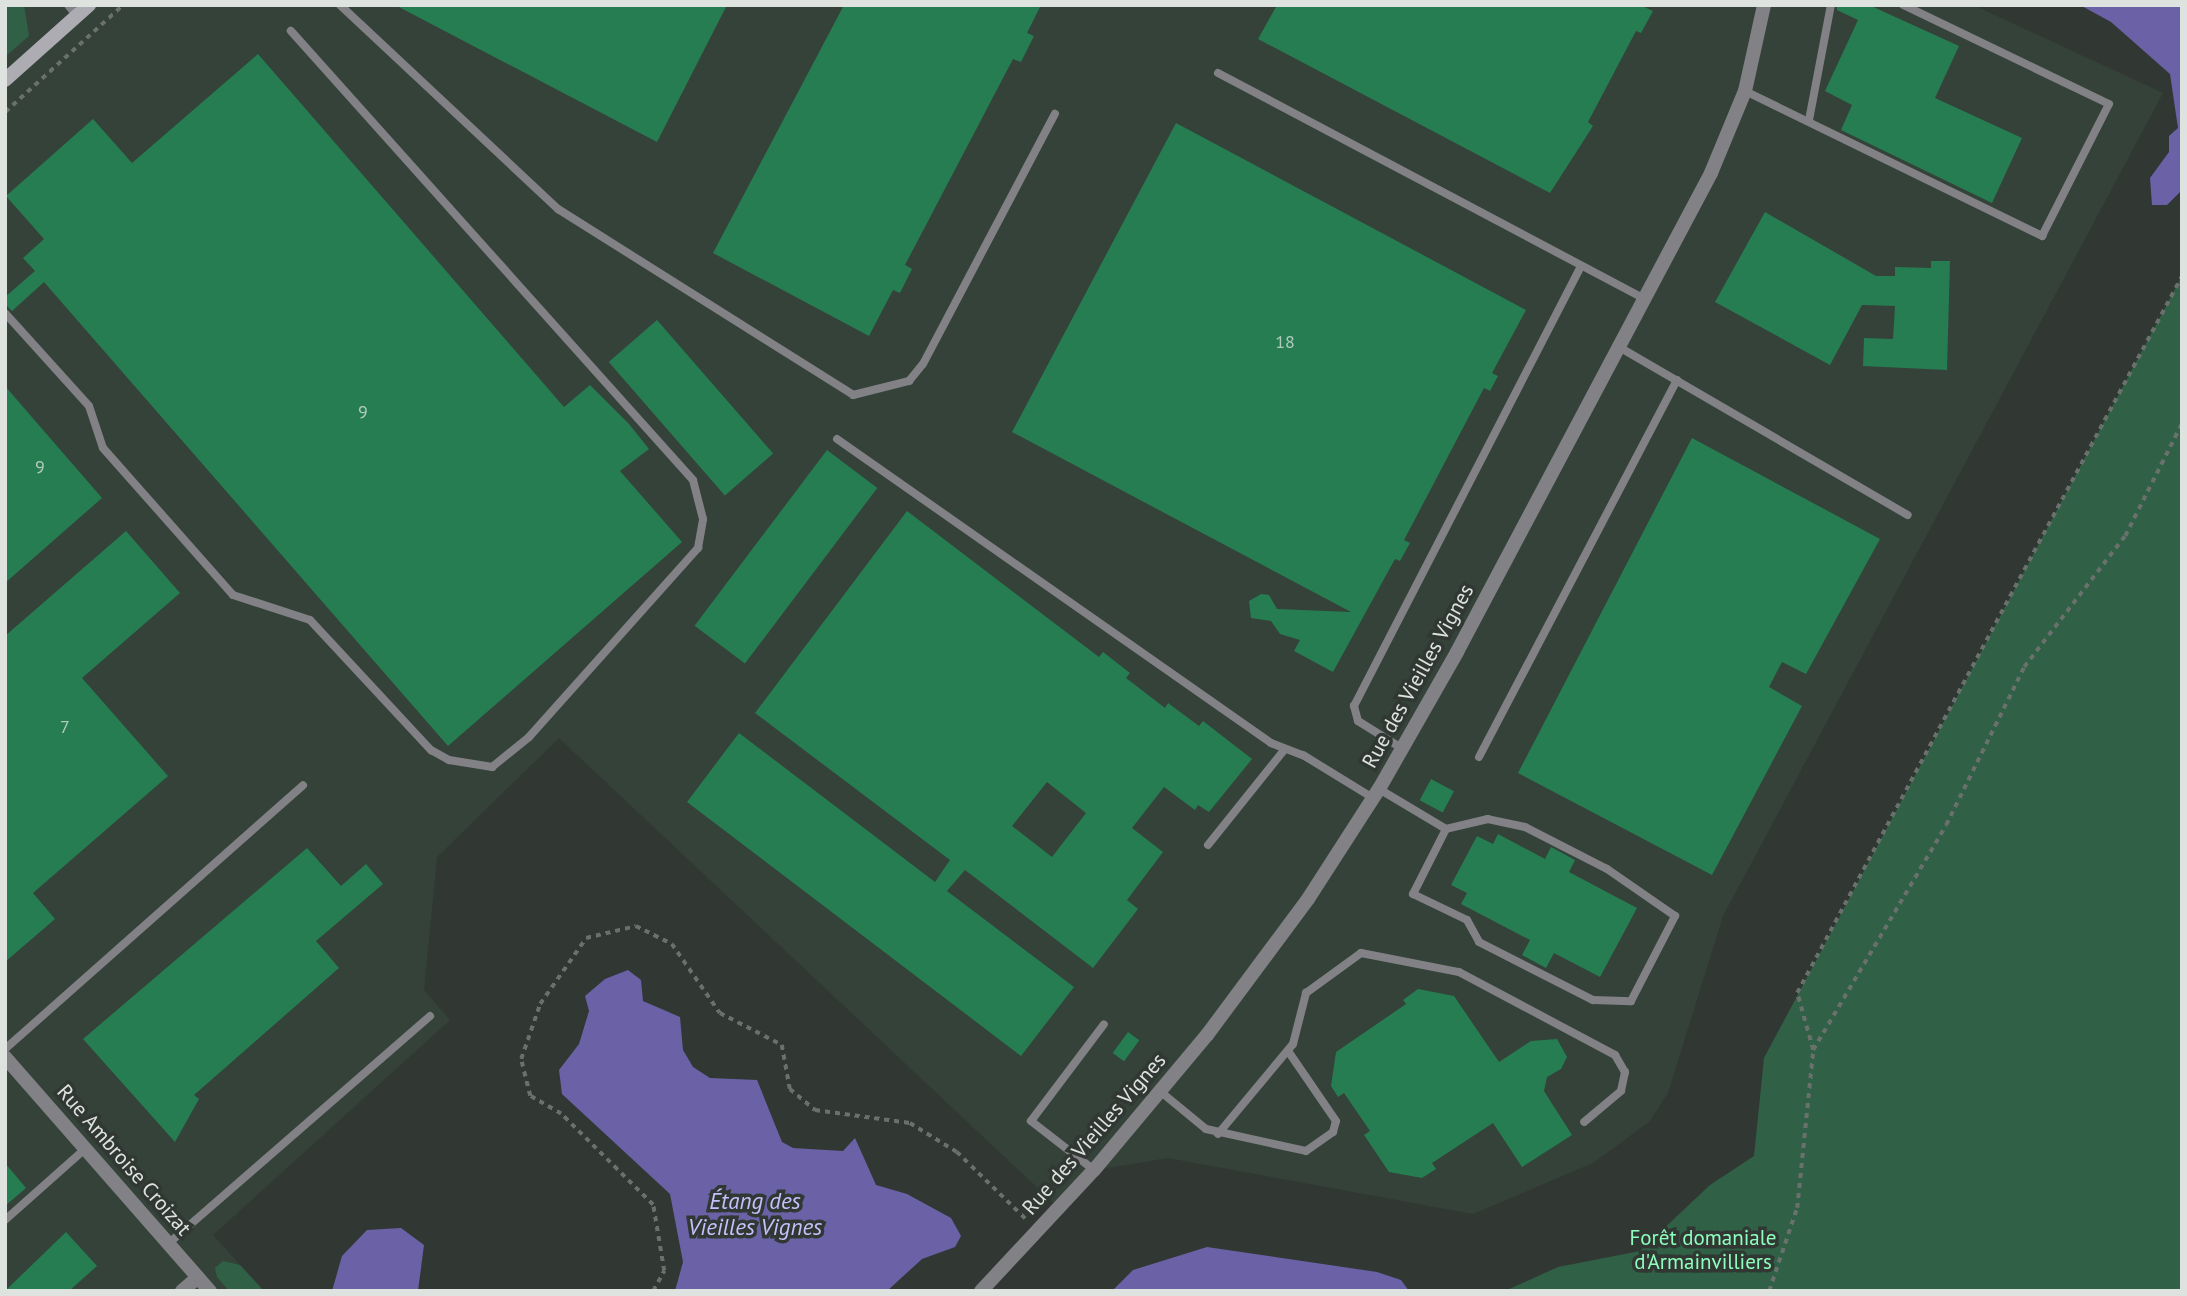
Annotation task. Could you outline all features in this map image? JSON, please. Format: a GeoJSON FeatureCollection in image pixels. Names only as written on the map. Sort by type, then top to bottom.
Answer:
{"type":"FeatureCollection","features":[{"type":"Feature","properties":{"kind":"main road"},"geometry":{"type":"LineString","coordinates":[[5,80],[72,11],[89,5]]}},
{"type":"Feature","properties":{"kind":"street","name":"Rue des Vieilles Vignes"},"geometry":{"type":"LineString","coordinates":[[981,1291],[1094,1170],[1161,1092],[1258,969],[1376,794],[1403,749],[1646,299],[1711,173],[1745,91],[1764,5]]}},
{"type":"Feature","properties":{"kind":"street","name":"Rue Ambroise Croizat"},"geometry":{"type":"LineString","coordinates":[[5,1057],[210,1291]]}},
{"type":"Feature","properties":{"kind":"street"},"geometry":{"type":"LineString","coordinates":[[182,1291],[198,1276]]}},
{"type":"Feature","properties":{"kind":"lane"},"geometry":{"type":"LineString","coordinates":[[340,5],[558,209],[853,395],[909,381],[923,364],[1055,114]]}},
{"type":"Feature","properties":{"kind":"lane"},"geometry":{"type":"LineString","coordinates":[[1809,120],[1831,5]]}},
{"type":"Feature","properties":{"kind":"lane"},"geometry":{"type":"LineString","coordinates":[[1745,91],[2042,236],[2109,104],[1903,5]]}},
{"type":"Feature","properties":{"kind":"lane"},"geometry":{"type":"LineString","coordinates":[[5,313],[89,406],[103,448],[233,595],[310,620],[431,750],[449,760],[492,766],[529,737],[698,548],[703,519],[693,480],[291,31]]}},
{"type":"Feature","properties":{"kind":"lane"},"geometry":{"type":"LineString","coordinates":[[1218,73],[1580,268],[1646,299]]}},
{"type":"Feature","properties":{"kind":"lane"},"geometry":{"type":"LineString","coordinates":[[1403,749],[1358,721],[1356,700],[1580,268]]}},
{"type":"Feature","properties":{"kind":"lane"},"geometry":{"type":"LineString","coordinates":[[1619,347],[1908,515]]}},
{"type":"Feature","properties":{"kind":"lane"},"geometry":{"type":"LineString","coordinates":[[1479,757],[1677,380]]}},
{"type":"Feature","properties":{"kind":"lane"},"geometry":{"type":"LineString","coordinates":[[837,439],[1285,749],[1446,828],[1488,819],[1525,827],[1607,869],[1675,916],[1631,1001],[1593,1000],[1479,943],[1467,920],[1413,894],[1446,828]]}},
{"type":"Feature","properties":{"kind":"lane"},"geometry":{"type":"LineString","coordinates":[[1208,845],[1285,749]]}},
{"type":"Feature","properties":{"kind":"lane"},"geometry":{"type":"LineString","coordinates":[[5,1049],[303,785]]}},
{"type":"Feature","properties":{"kind":"lane"},"geometry":{"type":"LineString","coordinates":[[1218,1134],[1288,1051],[1306,993],[1355,955],[1459,972],[1622,1062],[1621,1091],[1584,1122]]}},
{"type":"Feature","properties":{"kind":"lane"},"geometry":{"type":"LineString","coordinates":[[169,1243],[430,1016]]}},
{"type":"Feature","properties":{"kind":"lane"},"geometry":{"type":"LineString","coordinates":[[1094,1170],[1031,1121],[1104,1024]]}},
{"type":"Feature","properties":{"kind":"lane"},"geometry":{"type":"LineString","coordinates":[[1161,1092],[1189,1119],[1218,1134],[1306,1151],[1334,1132],[1336,1121],[1288,1051]]}},
{"type":"Feature","properties":{"kind":"lane"},"geometry":{"type":"LineString","coordinates":[[5,1220],[86,1148]]}},
{"type":"Feature","properties":{"kind":"path"},"geometry":{"type":"LineString","coordinates":[[5,112],[123,5]]}},
{"type":"Feature","properties":{"kind":"path"},"geometry":{"type":"LineString","coordinates":[[1769,1291],[1797,1208],[1813,1050],[1797,993],[2182,276]]}},
{"type":"Feature","properties":{"kind":"path"},"geometry":{"type":"LineString","coordinates":[[1813,1050],[1946,825],[2024,667],[2125,536],[2182,423]]}},
{"type":"Feature","properties":{"kind":"path"},"geometry":{"type":"LineString","coordinates":[[653,1291],[664,1271],[653,1205],[561,1114],[530,1096],[521,1059],[540,1004],[586,938],[636,926],[672,944],[720,1013],[782,1045],[790,1089],[815,1110],[910,1123],[957,1152],[1038,1231]]}},
{"type":"Feature","properties":{"kind":"shaded area"},"geometry":{"type":"Polygon","coordinates":[[[5,5],[1973,5],[2163,93],[1723,916],[1668,1093],[1649,1122],[1593,1163],[1473,1214],[1168,1158],[1094,1170],[1059,1208],[559,738],[437,857],[424,990],[450,1020],[213,1235],[264,1291],[5,1291],[5,5]]]}},
{"type":"Feature","properties":{"kind":"green space"},"geometry":{"type":"Polygon","coordinates":[[[5,5],[24,5],[29,36],[5,57],[5,5]]]}},
{"type":"Feature","properties":{"kind":"green space","name":"Forêt domaniale d'Armainvilliers"},"geometry":{"type":"Polygon","coordinates":[[[2182,276],[2182,1291],[1505,1291],[1558,1267],[1640,1251],[1710,1185],[1754,1156],[1764,1058],[2182,276]]]}},
{"type":"Feature","properties":{"kind":"green space"},"geometry":{"type":"Polygon","coordinates":[[[223,1261],[240,1265],[264,1291],[229,1291],[217,1277],[215,1268],[223,1261]]]}},
{"type":"Feature","properties":{"kind":"water"},"geometry":{"type":"Polygon","coordinates":[[[2080,5],[2182,5],[2182,190],[2167,205],[2152,205],[2150,178],[2169,152],[2169,136],[2178,128],[2170,74],[2111,22],[2080,5]]]}},
{"type":"Feature","properties":{"kind":"water","name":"Étang des Vieilles Vignes"},"geometry":{"type":"Polygon","coordinates":[[[628,970],[641,980],[643,1001],[680,1017],[683,1050],[693,1067],[710,1078],[757,1080],[782,1142],[793,1148],[843,1151],[855,1138],[876,1185],[907,1194],[951,1218],[961,1236],[955,1247],[922,1259],[887,1291],[675,1291],[683,1262],[670,1194],[562,1094],[559,1070],[579,1044],[589,1011],[585,996],[605,979],[628,970]]]}},
{"type":"Feature","properties":{"kind":"water"},"geometry":{"type":"Polygon","coordinates":[[[401,1228],[424,1245],[418,1291],[332,1291],[342,1256],[367,1230],[401,1228]]]}},
{"type":"Feature","properties":{"kind":"water"},"geometry":{"type":"Polygon","coordinates":[[[1207,1247],[1377,1272],[1401,1280],[1409,1291],[1112,1291],[1133,1270],[1207,1247]]]}},
{"type":"Feature","properties":{"kind":"building"},"geometry":{"type":"Polygon","coordinates":[[[395,5],[727,5],[657,142],[395,5]]]}},
{"type":"Feature","properties":{"kind":"building"},"geometry":{"type":"Polygon","coordinates":[[[844,5],[1041,5],[1027,33],[1034,36],[1021,62],[1013,59],[905,265],[912,269],[900,293],[893,290],[869,336],[713,253],[844,5]]]}},
{"type":"Feature","properties":{"kind":"building"},"geometry":{"type":"Polygon","coordinates":[[[1277,5],[1640,5],[1653,11],[1641,33],[1636,31],[1588,122],[1593,126],[1550,193],[1258,39],[1277,5]]]}},
{"type":"Feature","properties":{"kind":"building"},"geometry":{"type":"Polygon","coordinates":[[[1837,5],[1869,5],[1959,46],[1935,98],[2022,138],[1992,203],[1841,130],[1852,105],[1825,91],[1858,20],[1837,10],[1837,5]]]}},
{"type":"Feature","properties":{"kind":"building"},"geometry":{"type":"Polygon","coordinates":[[[258,54],[564,407],[590,385],[629,424],[649,449],[620,471],[682,542],[448,746],[44,282],[12,311],[5,304],[5,297],[35,271],[23,258],[44,239],[6,196],[93,119],[132,163],[258,54]]]}},
{"type":"Feature","properties":{"kind":"building"},"geometry":{"type":"Polygon","coordinates":[[[1176,123],[1526,310],[1492,373],[1498,376],[1490,391],[1484,388],[1404,540],[1410,543],[1400,561],[1395,559],[1333,672],[1294,651],[1300,640],[1280,634],[1271,621],[1251,618],[1249,601],[1261,594],[1269,595],[1277,609],[1351,612],[1012,432],[1176,123]]]}},
{"type":"Feature","properties":{"kind":"building"},"geometry":{"type":"Polygon","coordinates":[[[1765,212],[1876,276],[1895,276],[1895,267],[1931,268],[1931,261],[1950,261],[1947,370],[1863,366],[1864,338],[1893,339],[1895,306],[1862,305],[1830,365],[1715,302],[1765,212]]]}},
{"type":"Feature","properties":{"kind":"building"},"geometry":{"type":"Polygon","coordinates":[[[657,320],[773,454],[725,496],[609,362],[657,320]]]}},
{"type":"Feature","properties":{"kind":"building"},"geometry":{"type":"Polygon","coordinates":[[[5,386],[102,498],[5,583],[5,386]]]}},
{"type":"Feature","properties":{"kind":"building"},"geometry":{"type":"Polygon","coordinates":[[[1692,438],[1880,539],[1806,674],[1782,662],[1769,687],[1802,706],[1712,875],[1518,773],[1692,438]]]}},
{"type":"Feature","properties":{"kind":"building"},"geometry":{"type":"Polygon","coordinates":[[[827,450],[877,488],[745,664],[695,626],[827,450]]]}},
{"type":"Feature","properties":{"kind":"building"},"geometry":{"type":"Polygon","coordinates":[[[907,511],[1099,657],[1103,652],[1130,673],[1126,678],[1165,708],[1168,703],[1199,726],[1203,721],[1252,759],[1209,812],[1198,805],[1195,810],[1164,787],[1132,828],[1163,852],[1127,900],[1138,909],[1093,968],[965,870],[947,891],[1074,987],[1021,1056],[687,802],[739,733],[935,882],[950,860],[755,713],[907,511]],[[1047,782],[1012,826],[1052,857],[1086,813],[1047,782]]]}},
{"type":"Feature","properties":{"kind":"building"},"geometry":{"type":"Polygon","coordinates":[[[126,531],[180,593],[82,678],[168,776],[33,893],[55,919],[5,962],[5,636],[126,531]]]}},
{"type":"Feature","properties":{"kind":"building"},"geometry":{"type":"Polygon","coordinates":[[[1431,779],[1454,791],[1443,812],[1420,800],[1431,779]]]}},
{"type":"Feature","properties":{"kind":"building"},"geometry":{"type":"Polygon","coordinates":[[[1498,834],[1545,859],[1551,847],[1575,860],[1569,872],[1637,908],[1600,977],[1554,953],[1546,968],[1522,955],[1530,940],[1461,904],[1467,893],[1451,885],[1477,836],[1493,844],[1498,834]]]}},
{"type":"Feature","properties":{"kind":"building"},"geometry":{"type":"Polygon","coordinates":[[[307,848],[341,886],[366,864],[383,884],[316,941],[339,968],[194,1095],[199,1099],[175,1142],[83,1039],[307,848]]]}},
{"type":"Feature","properties":{"kind":"building"},"geometry":{"type":"Polygon","coordinates":[[[1418,989],[1454,996],[1499,1062],[1531,1041],[1557,1039],[1567,1057],[1561,1069],[1547,1077],[1544,1091],[1572,1135],[1522,1167],[1493,1123],[1432,1163],[1436,1169],[1422,1178],[1389,1172],[1364,1135],[1370,1131],[1344,1093],[1338,1097],[1331,1086],[1336,1052],[1406,1004],[1403,1000],[1418,989]]]}},
{"type":"Feature","properties":{"kind":"building"},"geometry":{"type":"Polygon","coordinates":[[[1128,1032],[1139,1040],[1124,1061],[1113,1053],[1128,1032]]]}},
{"type":"Feature","properties":{"kind":"building"},"geometry":{"type":"Polygon","coordinates":[[[5,1163],[26,1188],[5,1206],[5,1163]]]}},
{"type":"Feature","properties":{"kind":"building"},"geometry":{"type":"Polygon","coordinates":[[[66,1232],[97,1266],[69,1291],[5,1291],[66,1232]]]}}]}
